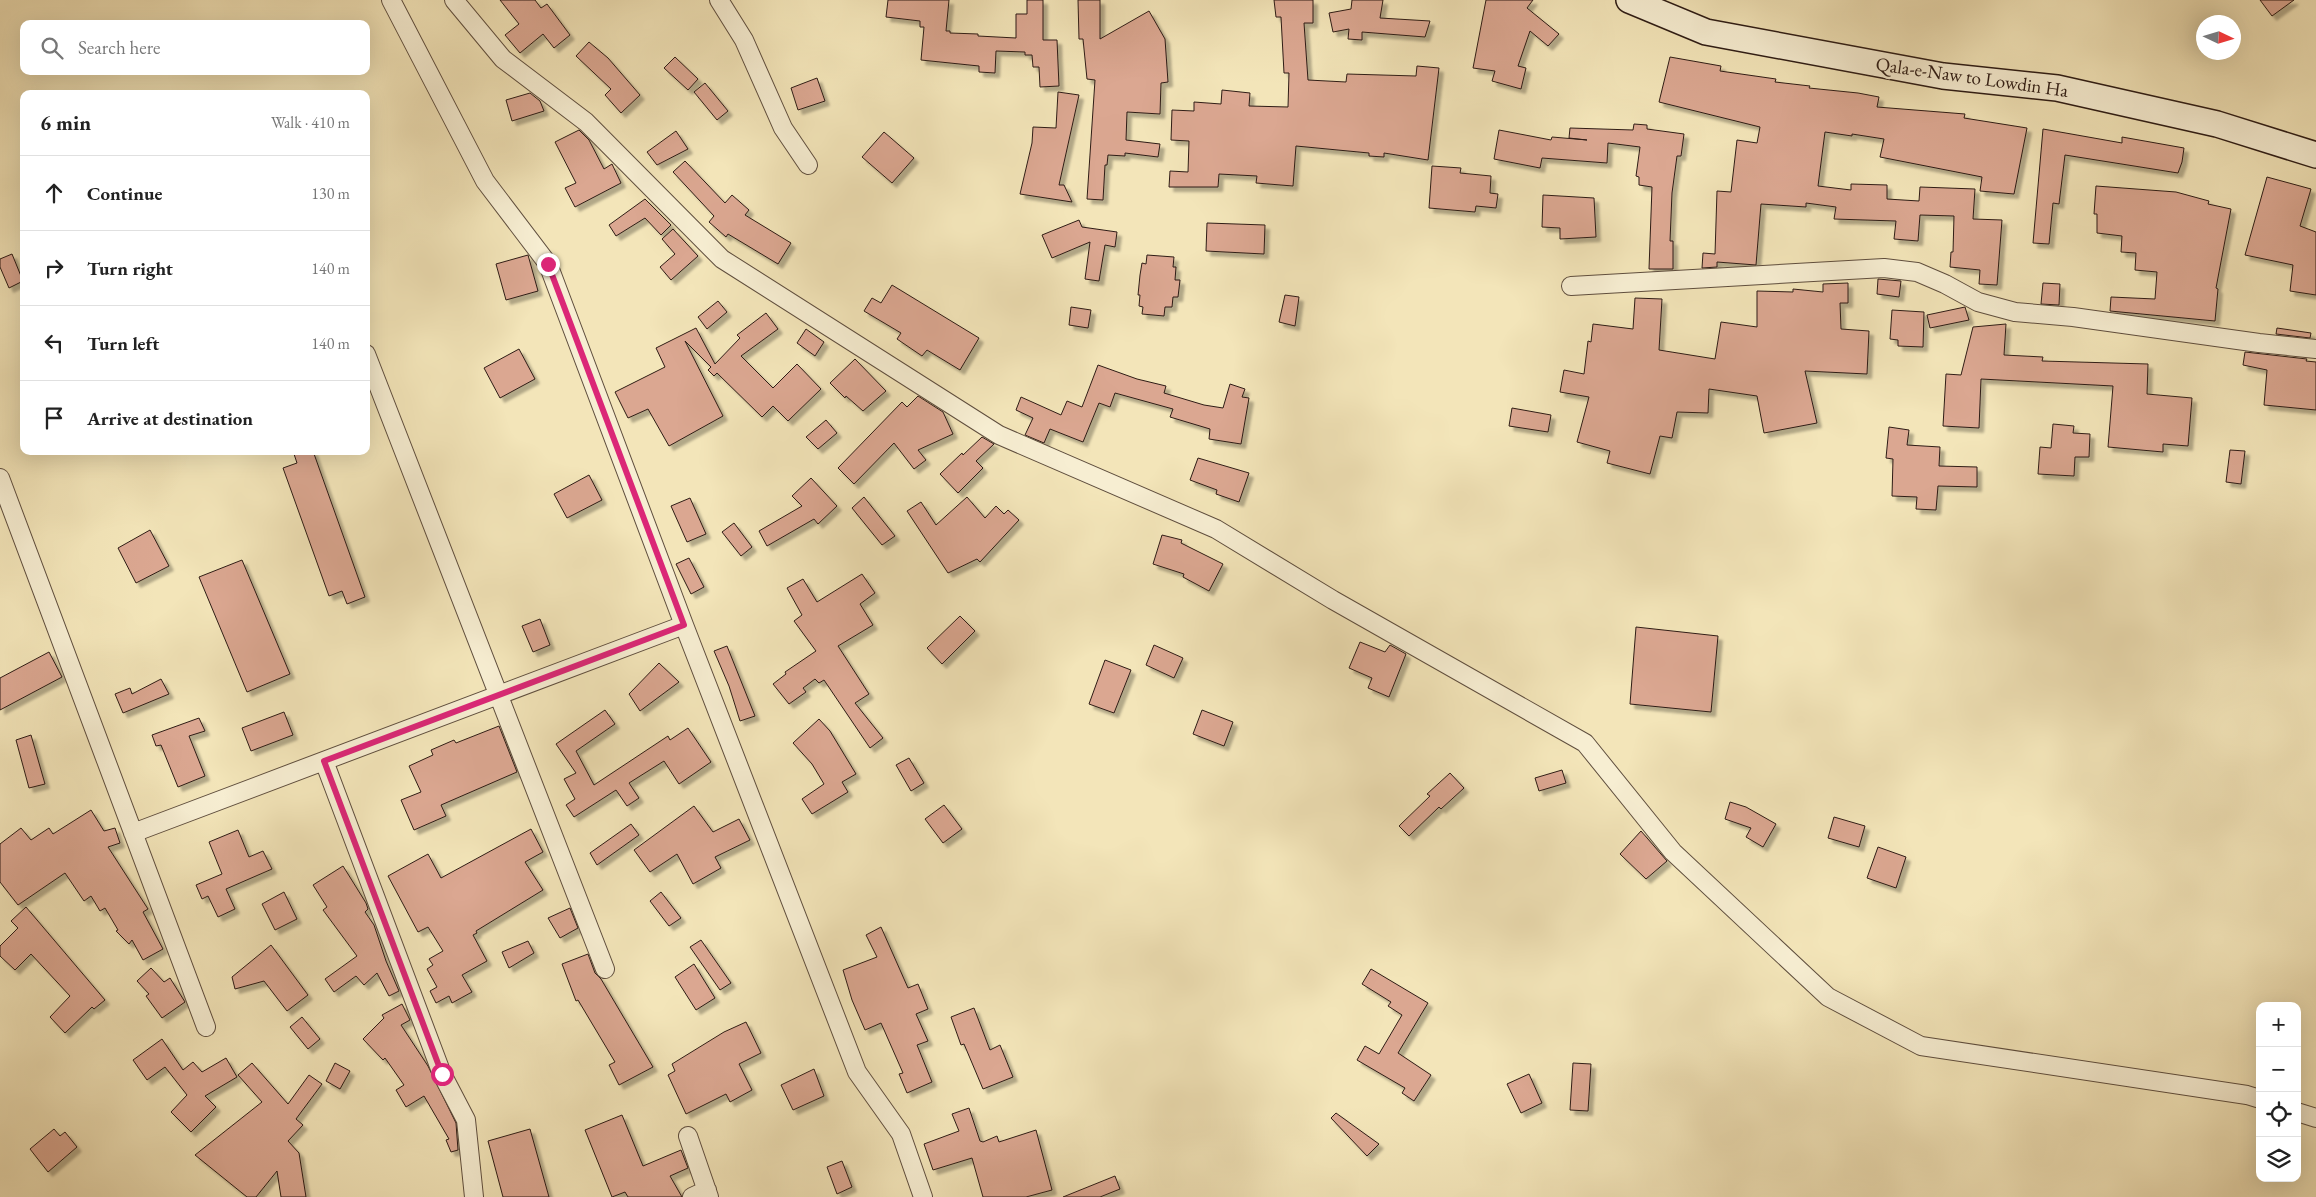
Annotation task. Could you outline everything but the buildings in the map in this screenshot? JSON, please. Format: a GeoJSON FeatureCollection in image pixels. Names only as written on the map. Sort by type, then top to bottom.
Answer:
{"type":"FeatureCollection","features":[{"type":"Feature","properties":{"kind":"main road","name":"Qala-e-Naw to Lowdin Ha"},"geometry":{"type":"LineString","coordinates":[[1629,0],[1706,32],[1943,76],[2057,88],[2217,124],[2316,154]]}},
{"type":"Feature","properties":{"kind":"street"},"geometry":{"type":"LineString","coordinates":[[391,0],[485,181],[548,264],[684,625],[856,1072],[901,1134],[923,1197]]}},
{"type":"Feature","properties":{"kind":"street"},"geometry":{"type":"LineString","coordinates":[[454,0],[503,59],[586,122],[722,260],[999,435],[1216,529],[1342,605],[1586,743],[1674,852],[1828,998],[1920,1046],[2256,1098]]}},
{"type":"Feature","properties":{"kind":"street"},"geometry":{"type":"LineString","coordinates":[[720,0],[744,40],[783,128],[808,165]]}},
{"type":"Feature","properties":{"kind":"street"},"geometry":{"type":"LineString","coordinates":[[1571,286],[1884,268],[1917,272],[1945,284],[1978,302],[2015,312],[2073,317],[2259,343],[2316,348]]}},
{"type":"Feature","properties":{"kind":"street"},"geometry":{"type":"LineString","coordinates":[[370,364],[605,969]]}},
{"type":"Feature","properties":{"kind":"street"},"geometry":{"type":"LineString","coordinates":[[0,478],[206,1027]]}},
{"type":"Feature","properties":{"kind":"street"},"geometry":{"type":"LineString","coordinates":[[133,833],[684,625]]}},
{"type":"Feature","properties":{"kind":"street"},"geometry":{"type":"LineString","coordinates":[[324,761],[442,1074],[466,1120],[474,1197]]}},
{"type":"Feature","properties":{"kind":"street"},"geometry":{"type":"LineString","coordinates":[[2301,1113],[2316,1118]]}},
{"type":"Feature","properties":{"kind":"street"},"geometry":{"type":"LineString","coordinates":[[688,1136],[703,1195]]}},
{"type":"Feature","properties":{"kind":"route"},"geometry":{"type":"LineString","coordinates":[[442,1074],[324,761],[684,625],[548,264]]}}]}
